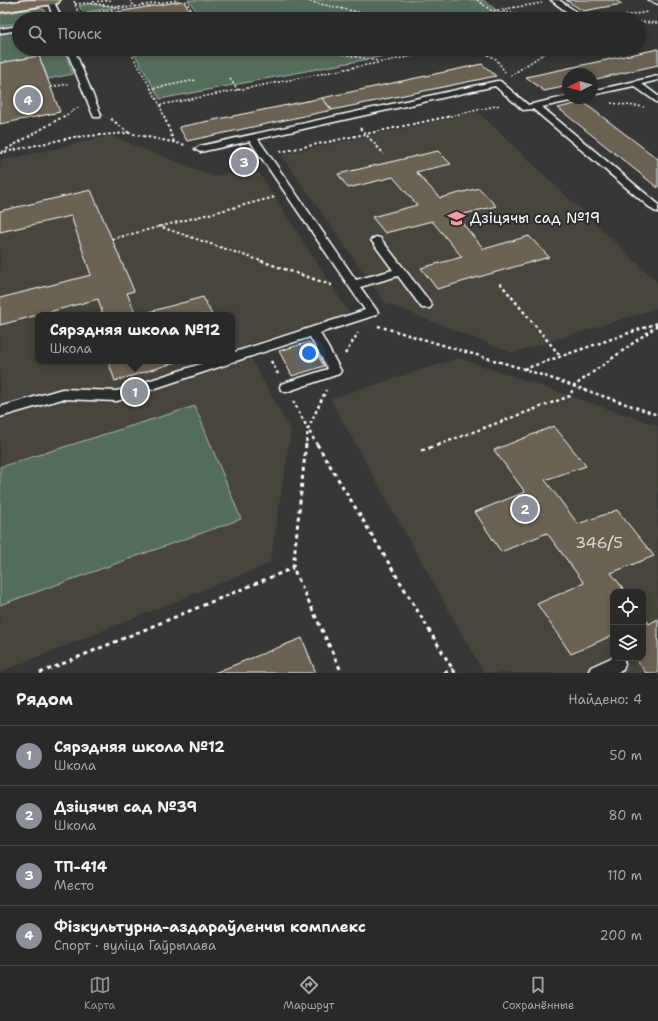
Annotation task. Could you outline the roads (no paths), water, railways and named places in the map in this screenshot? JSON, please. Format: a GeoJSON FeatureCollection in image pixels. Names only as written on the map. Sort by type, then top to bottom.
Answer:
{"type":"FeatureCollection","features":[{"type":"Feature","properties":{"kind":"main road"},"geometry":{"type":"LineString","coordinates":[[0,8],[52,0]]}},
{"type":"Feature","properties":{"kind":"lane"},"geometry":{"type":"LineString","coordinates":[[52,0],[56,12]]}},
{"type":"Feature","properties":{"kind":"lane"},"geometry":{"type":"LineString","coordinates":[[555,0],[572,12]]}},
{"type":"Feature","properties":{"kind":"lane"},"geometry":{"type":"LineString","coordinates":[[652,0],[658,2]]}},
{"type":"Feature","properties":{"kind":"lane"},"geometry":{"type":"LineString","coordinates":[[0,31],[12,29]]}},
{"type":"Feature","properties":{"kind":"lane"},"geometry":{"type":"LineString","coordinates":[[73,56],[97,115]]}},
{"type":"Feature","properties":{"kind":"lane"},"geometry":{"type":"LineString","coordinates":[[598,92],[658,78]]}},
{"type":"Feature","properties":{"kind":"lane"},"geometry":{"type":"LineString","coordinates":[[200,149],[497,83],[526,108],[562,100]]}},
{"type":"Feature","properties":{"kind":"lane"},"geometry":{"type":"LineString","coordinates":[[634,83],[658,100]]}},
{"type":"Feature","properties":{"kind":"lane"},"geometry":{"type":"LineString","coordinates":[[535,106],[658,209]]}},
{"type":"Feature","properties":{"kind":"lane"},"geometry":{"type":"LineString","coordinates":[[235,357],[372,312],[253,138]]}},
{"type":"Feature","properties":{"kind":"lane"},"geometry":{"type":"LineString","coordinates":[[376,240],[426,305]]}},
{"type":"Feature","properties":{"kind":"lane"},"geometry":{"type":"LineString","coordinates":[[353,284],[400,272]]}},
{"type":"Feature","properties":{"kind":"lane"},"geometry":{"type":"LineString","coordinates":[[286,387],[335,371],[313,332]]}},
{"type":"Feature","properties":{"kind":"lane"},"geometry":{"type":"LineString","coordinates":[[0,412],[62,394],[116,396],[215,364]]}},
{"type":"Feature","properties":{"kind":"lane"},"geometry":{"type":"LineString","coordinates":[[596,673],[617,664]]}},
{"type":"Feature","properties":{"kind":"place","name":"Фізкультурна-аздараўленчы комплекс"},"geometry":{"type":"Point","coordinates":[28,100]}},
{"type":"Feature","properties":{"kind":"place","name":"ТП-414"},"geometry":{"type":"Point","coordinates":[244,162]}},
{"type":"Feature","properties":{"kind":"place","name":"Дзіцячы сад №19"},"geometry":{"type":"Point","coordinates":[457,218]}},
{"type":"Feature","properties":{"kind":"place","name":"Сярэдняя школа №12"},"geometry":{"type":"Point","coordinates":[135,392]}},
{"type":"Feature","properties":{"kind":"place","name":"Дзіцячы сад №39"},"geometry":{"type":"Point","coordinates":[525,509]}}]}
